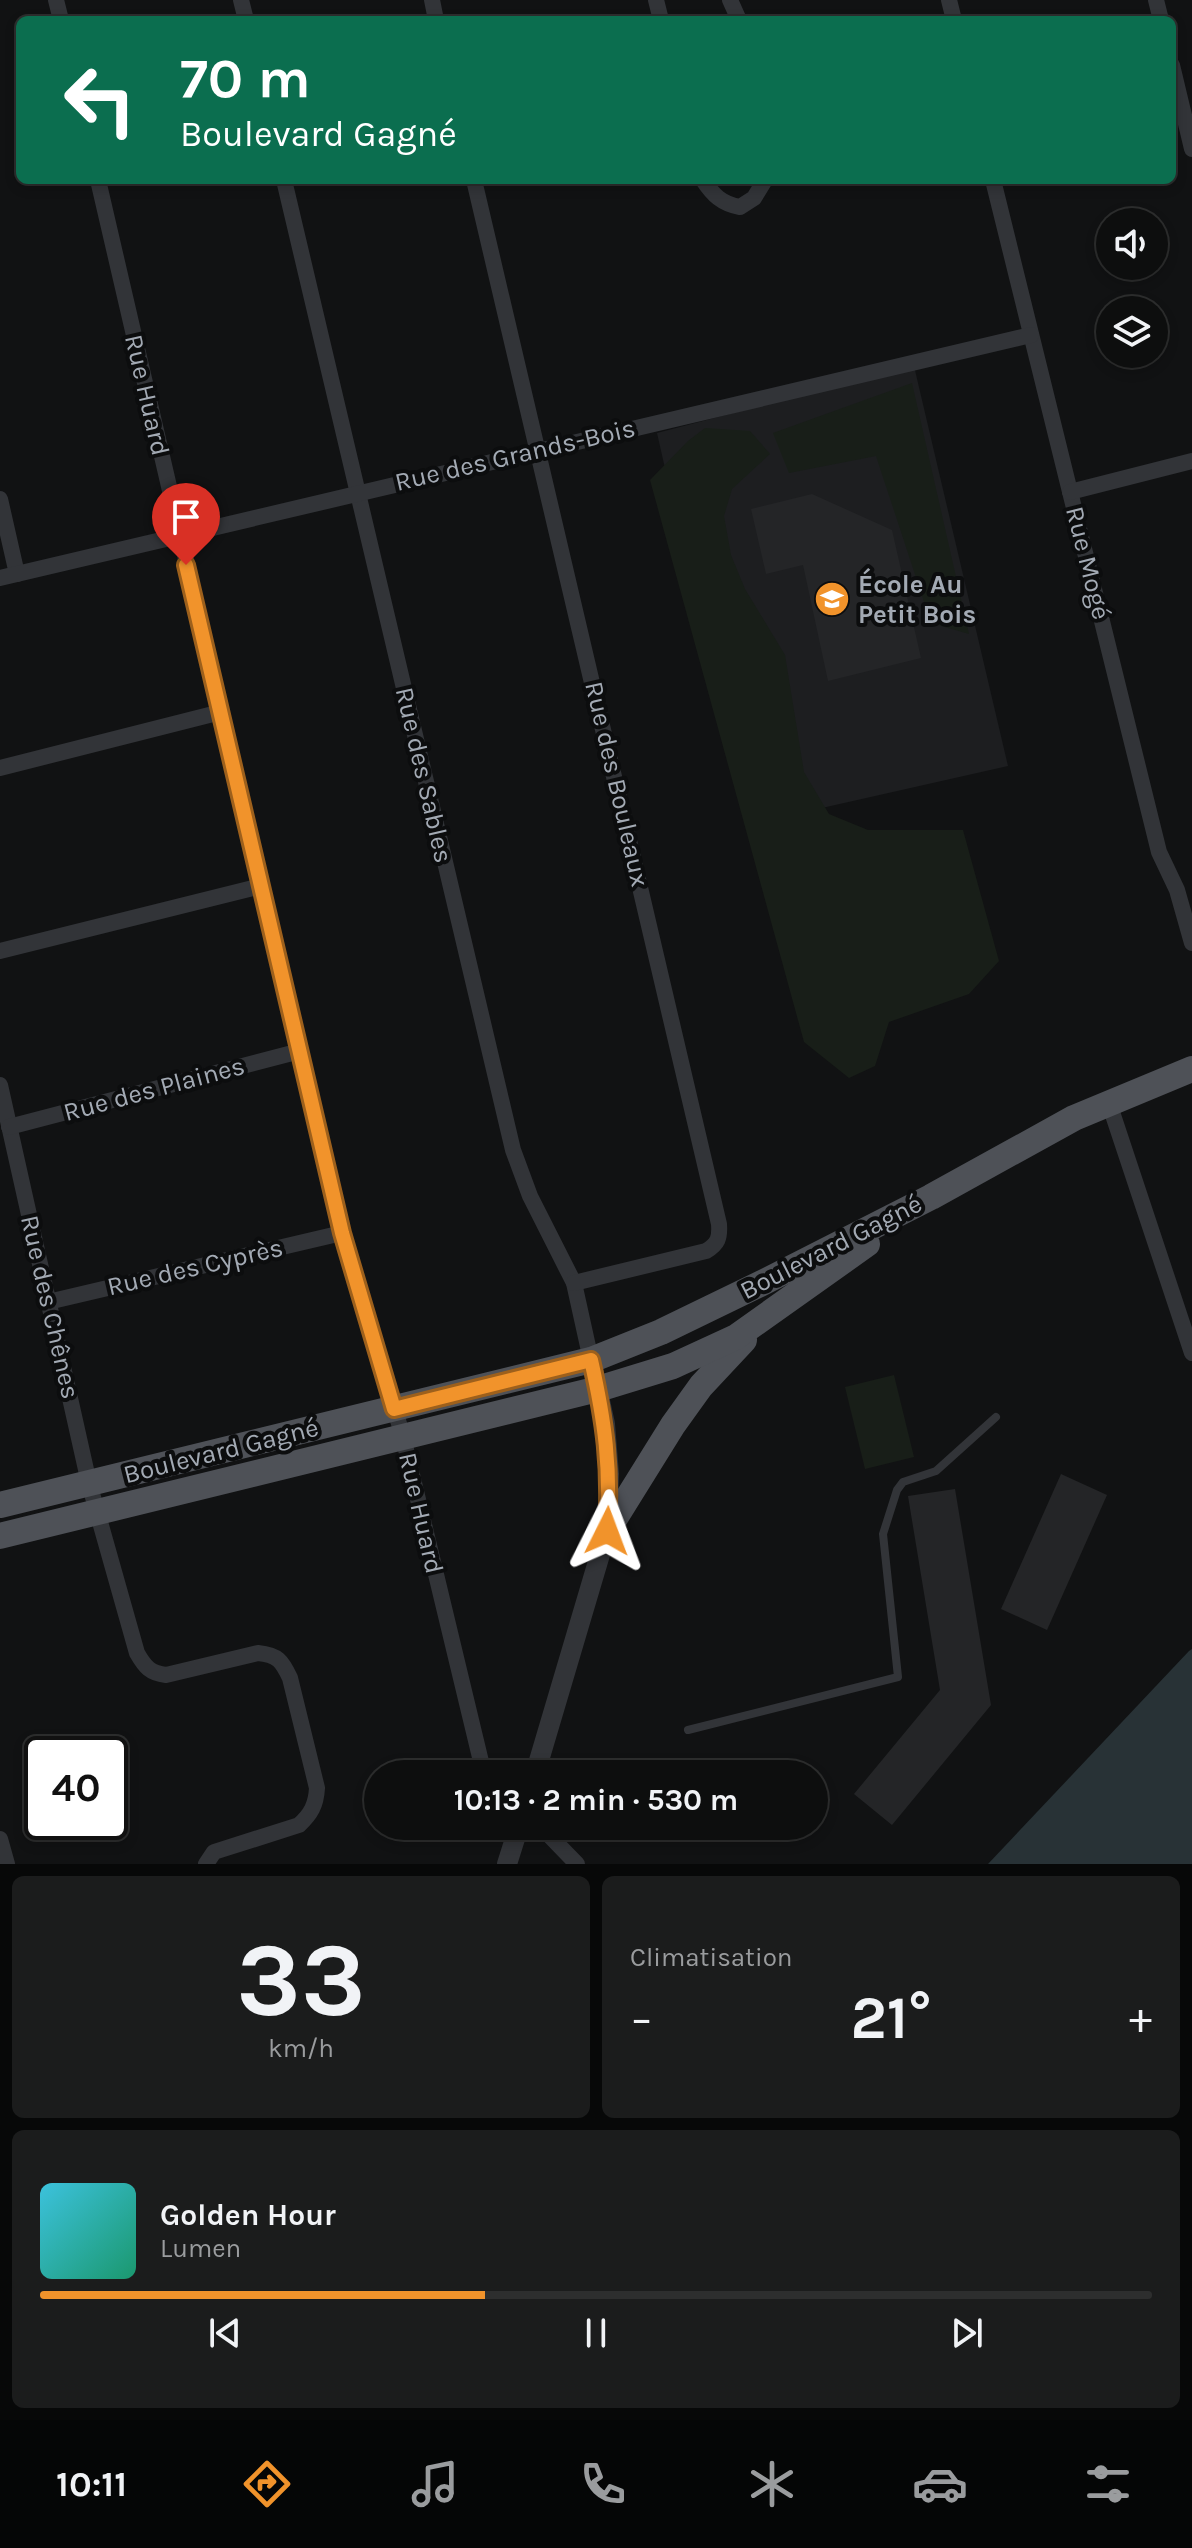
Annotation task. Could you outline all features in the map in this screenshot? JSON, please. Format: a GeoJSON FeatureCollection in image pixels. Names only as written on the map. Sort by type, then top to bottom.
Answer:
{"type":"FeatureCollection","features":[{"type":"Feature","properties":{"kind":"main road"},"geometry":{"type":"LineString","coordinates":[[931,1197],[1060,1126],[1192,1069]]}},
{"type":"Feature","properties":{"kind":"main road","name":"Boulevard Gagné"},"geometry":{"type":"LineString","coordinates":[[0,1536],[598,1389],[673,1366],[736,1337],[763,1320],[931,1197]]}},
{"type":"Feature","properties":{"kind":"main road","name":"Boulevard Gagné"},"geometry":{"type":"LineString","coordinates":[[0,1505],[591,1360],[661,1332],[931,1197]]}},
{"type":"Feature","properties":{"kind":"main road"},"geometry":{"type":"LineString","coordinates":[[607,1531],[701,1386],[763,1320]]}},
{"type":"Feature","properties":{"kind":"street"},"geometry":{"type":"LineString","coordinates":[[1176,82],[1192,149]]}},
{"type":"Feature","properties":{"kind":"street","name":"Rue Huard"},"geometry":{"type":"LineString","coordinates":[[99,184],[342,1233],[403,1437],[481,1760]]}},
{"type":"Feature","properties":{"kind":"street","name":"Rue des Sables"},"geometry":{"type":"LineString","coordinates":[[285,184],[513,1150],[530,1196],[574,1283],[591,1360]]}},
{"type":"Feature","properties":{"kind":"street","name":"Rue des Bouleaux"},"geometry":{"type":"LineString","coordinates":[[475,184],[720,1235],[716,1245],[706,1251],[574,1283]]}},
{"type":"Feature","properties":{"kind":"street"},"geometry":{"type":"LineString","coordinates":[[706,184],[725,205],[740,207],[754,198],[763,184]]}},
{"type":"Feature","properties":{"kind":"street","name":"Rue Mogé"},"geometry":{"type":"LineString","coordinates":[[994,184],[1159,852],[1177,890],[1192,943]]}},
{"type":"Feature","properties":{"kind":"street","name":"Rue des Grands-Bois"},"geometry":{"type":"LineString","coordinates":[[0,578],[1031,335]]}},
{"type":"Feature","properties":{"kind":"street"},"geometry":{"type":"LineString","coordinates":[[1070,492],[1192,461]]}},
{"type":"Feature","properties":{"kind":"street"},"geometry":{"type":"LineString","coordinates":[[0,499],[17,574]]}},
{"type":"Feature","properties":{"kind":"street"},"geometry":{"type":"LineString","coordinates":[[0,768],[221,712]]}},
{"type":"Feature","properties":{"kind":"street"},"geometry":{"type":"LineString","coordinates":[[0,951],[261,886]]}},
{"type":"Feature","properties":{"kind":"street","name":"Rue des Plaines"},"geometry":{"type":"LineString","coordinates":[[9,1127],[300,1051]]}},
{"type":"Feature","properties":{"kind":"street","name":"Rue des Chênes"},"geometry":{"type":"LineString","coordinates":[[0,1085],[89,1483],[137,1653],[153,1674],[166,1675],[258,1653],[272,1654],[290,1678],[317,1788],[316,1803],[309,1816],[299,1825],[214,1852],[206,1864]]}},
{"type":"Feature","properties":{"kind":"street"},"geometry":{"type":"LineString","coordinates":[[1109,1103],[1192,1353]]}},
{"type":"Feature","properties":{"kind":"street","name":"Rue des Cyprès"},"geometry":{"type":"LineString","coordinates":[[48,1302],[342,1233]]}},
{"type":"Feature","properties":{"kind":"street"},"geometry":{"type":"LineString","coordinates":[[539,1760],[607,1531],[609,1474],[605,1424],[591,1360]]}},
{"type":"Feature","properties":{"kind":"street"},"geometry":{"type":"LineString","coordinates":[[0,1839],[7,1864]]}},
{"type":"Feature","properties":{"kind":"street"},"geometry":{"type":"LineString","coordinates":[[507,1864],[515,1840]]}},
{"type":"Feature","properties":{"kind":"street"},"geometry":{"type":"LineString","coordinates":[[554,1840],[577,1864]]}},
{"type":"Feature","properties":{"kind":"lane"},"geometry":{"type":"LineString","coordinates":[[688,1730],[898,1677],[883,1534],[897,1490],[903,1482],[936,1471],[996,1417]]}},
{"type":"Feature","properties":{"kind":"shaded area","name":"École Au Petit Bois"},"geometry":{"type":"Polygon","coordinates":[[[914,366],[1008,766],[746,825],[657,433],[914,366]]]}},
{"type":"Feature","properties":{"kind":"shaded area"},"geometry":{"type":"Polygon","coordinates":[[[912,383],[969,634],[931,623],[876,456],[789,473],[773,433],[912,383]]]}},
{"type":"Feature","properties":{"kind":"shaded area"},"geometry":{"type":"Polygon","coordinates":[[[705,428],[750,431],[770,454],[732,489],[724,516],[731,555],[745,589],[785,655],[804,772],[829,814],[868,830],[963,830],[999,961],[969,994],[889,1022],[875,1066],[849,1078],[804,1042],[650,480],[705,428]]]}},
{"type":"Feature","properties":{"kind":"shaded area"},"geometry":{"type":"Polygon","coordinates":[[[894,1375],[914,1457],[865,1469],[845,1387],[894,1375]]]}},
{"type":"Feature","properties":{"kind":"shaded area"},"geometry":{"type":"Polygon","coordinates":[[[1192,1649],[1192,1864],[988,1864],[1189,1651],[1192,1649]]]}},
{"type":"Feature","properties":{"kind":"building","name":"École Au Petit Bois"},"geometry":{"type":"Polygon","coordinates":[[[812,494],[892,530],[921,658],[828,681],[803,565],[766,574],[751,509],[812,494]]]}},
{"type":"Feature","properties":{"kind":"building"},"geometry":{"type":"Polygon","coordinates":[[[1061,1474],[1107,1495],[1047,1630],[1001,1609],[1061,1474]]]}},
{"type":"Feature","properties":{"kind":"building"},"geometry":{"type":"Polygon","coordinates":[[[955,1489],[991,1705],[892,1825],[854,1794],[940,1690],[908,1496],[955,1489]]]}},
{"type":"Feature","properties":{"kind":"place","name":"École Au Petit Bois"},"geometry":{"type":"Point","coordinates":[832,599]}},
{"type":"Feature","properties":{"kind":"route"},"geometry":{"type":"LineString","coordinates":[[186,565],[342,1233],[394,1409],[591,1360],[605,1424],[609,1474],[607,1531]]}}]}
